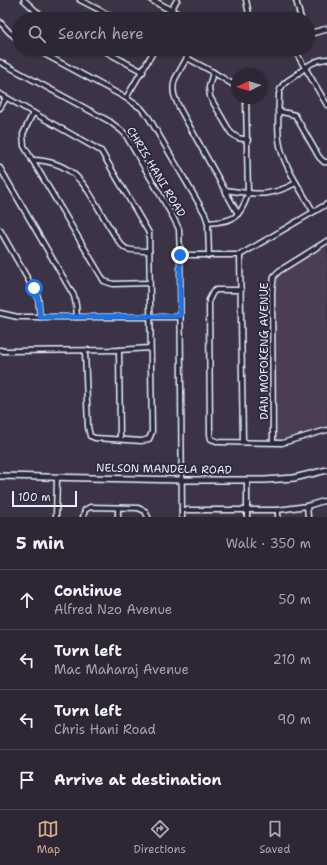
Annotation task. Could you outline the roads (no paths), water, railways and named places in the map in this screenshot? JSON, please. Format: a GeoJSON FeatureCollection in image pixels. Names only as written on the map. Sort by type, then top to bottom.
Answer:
{"type":"FeatureCollection","features":[{"type":"Feature","properties":{"kind":"street"},"geometry":{"type":"LineString","coordinates":[[24,0],[37,12]]}},
{"type":"Feature","properties":{"kind":"street"},"geometry":{"type":"LineString","coordinates":[[80,0],[103,12]]}},
{"type":"Feature","properties":{"kind":"street"},"geometry":{"type":"LineString","coordinates":[[152,0],[173,12],[177,0]]}},
{"type":"Feature","properties":{"kind":"street"},"geometry":{"type":"LineString","coordinates":[[246,0],[249,12]]}},
{"type":"Feature","properties":{"kind":"street"},"geometry":{"type":"LineString","coordinates":[[296,0],[299,12]]}},
{"type":"Feature","properties":{"kind":"street"},"geometry":{"type":"LineString","coordinates":[[0,22],[12,34]]}},
{"type":"Feature","properties":{"kind":"street"},"geometry":{"type":"LineString","coordinates":[[315,32],[327,29]]}},
{"type":"Feature","properties":{"kind":"street"},"geometry":{"type":"LineString","coordinates":[[48,56],[126,98],[141,108],[149,118],[203,209],[208,223],[209,256]]}},
{"type":"Feature","properties":{"kind":"street"},"geometry":{"type":"LineString","coordinates":[[114,56],[143,72]]}},
{"type":"Feature","properties":{"kind":"street"},"geometry":{"type":"LineString","coordinates":[[126,98],[151,56]]}},
{"type":"Feature","properties":{"kind":"street"},"geometry":{"type":"LineString","coordinates":[[298,56],[327,105]]}},
{"type":"Feature","properties":{"kind":"street"},"geometry":{"type":"LineString","coordinates":[[231,83],[186,58],[173,84],[174,94],[238,214]]}},
{"type":"Feature","properties":{"kind":"street"},"geometry":{"type":"LineString","coordinates":[[313,211],[296,182],[280,148],[278,111],[280,88],[284,83],[309,64],[327,59]]}},
{"type":"Feature","properties":{"kind":"street","name":"CHRIS HANI ROAD"},"geometry":{"type":"LineString","coordinates":[[0,62],[122,130],[155,184],[179,229],[182,517]]}},
{"type":"Feature","properties":{"kind":"street"},"geometry":{"type":"LineString","coordinates":[[213,72],[209,86],[210,97],[231,133],[238,138],[248,140]]}},
{"type":"Feature","properties":{"kind":"street"},"geometry":{"type":"LineString","coordinates":[[0,94],[101,151],[149,233],[152,432],[150,438],[146,441],[95,438],[90,436],[88,427],[85,351]]}},
{"type":"Feature","properties":{"kind":"street"},"geometry":{"type":"LineString","coordinates":[[0,108],[6,98]]}},
{"type":"Feature","properties":{"kind":"street"},"geometry":{"type":"LineString","coordinates":[[208,223],[227,221],[238,214],[244,207],[248,194],[246,104]]}},
{"type":"Feature","properties":{"kind":"street"},"geometry":{"type":"LineString","coordinates":[[278,111],[295,115],[319,157],[324,162],[327,162]]}},
{"type":"Feature","properties":{"kind":"street"},"geometry":{"type":"LineString","coordinates":[[33,113],[23,134],[24,146],[104,281],[113,284],[149,283]]}},
{"type":"Feature","properties":{"kind":"street"},"geometry":{"type":"LineString","coordinates":[[32,160],[46,160],[76,176],[82,182],[107,224],[123,246],[128,249],[149,251]]}},
{"type":"Feature","properties":{"kind":"street"},"geometry":{"type":"LineString","coordinates":[[0,168],[74,296],[77,317]]}},
{"type":"Feature","properties":{"kind":"street"},"geometry":{"type":"LineString","coordinates":[[225,190],[248,194],[277,192],[296,182]]}},
{"type":"Feature","properties":{"kind":"street"},"geometry":{"type":"LineString","coordinates":[[180,255],[240,255],[327,204]]}},
{"type":"Feature","properties":{"kind":"street"},"geometry":{"type":"LineString","coordinates":[[0,230],[36,293],[39,303],[40,317]]}},
{"type":"Feature","properties":{"kind":"street","name":"DAN MOFOKENG AVENUE"},"geometry":{"type":"LineString","coordinates":[[273,442],[272,291],[274,276],[279,271],[327,241]]}},
{"type":"Feature","properties":{"kind":"street"},"geometry":{"type":"LineString","coordinates":[[240,255],[243,442]]}},
{"type":"Feature","properties":{"kind":"street"},"geometry":{"type":"LineString","coordinates":[[241,290],[216,290],[213,292],[209,300],[211,439],[215,441],[285,442],[327,430]]}},
{"type":"Feature","properties":{"kind":"street"},"geometry":{"type":"LineString","coordinates":[[0,313],[18,317],[180,316]]}},
{"type":"Feature","properties":{"kind":"street"},"geometry":{"type":"LineString","coordinates":[[0,350],[85,351],[150,348]]}},
{"type":"Feature","properties":{"kind":"street"},"geometry":{"type":"LineString","coordinates":[[119,350],[120,439]]}},
{"type":"Feature","properties":{"kind":"street","name":"NELSON MANDELA ROAD"},"geometry":{"type":"LineString","coordinates":[[0,476],[247,481],[294,478],[327,470]]}},
{"type":"Feature","properties":{"kind":"street"},"geometry":{"type":"LineString","coordinates":[[56,517],[57,478]]}},
{"type":"Feature","properties":{"kind":"street"},"geometry":{"type":"LineString","coordinates":[[247,481],[247,517]]}},
{"type":"Feature","properties":{"kind":"street"},"geometry":{"type":"LineString","coordinates":[[182,510],[278,510],[307,506],[327,500]]}},
{"type":"Feature","properties":{"kind":"street"},"geometry":{"type":"LineString","coordinates":[[307,506],[308,517]]}},
{"type":"Feature","properties":{"kind":"street"},"geometry":{"type":"LineString","coordinates":[[83,517],[85,510],[90,507],[142,509],[148,517]]}},
{"type":"Feature","properties":{"kind":"street"},"geometry":{"type":"LineString","coordinates":[[118,508],[118,517]]}},
{"type":"Feature","properties":{"kind":"street"},"geometry":{"type":"LineString","coordinates":[[214,510],[214,517]]}},
{"type":"Feature","properties":{"kind":"street"},"geometry":{"type":"LineString","coordinates":[[278,510],[278,517]]}}]}
